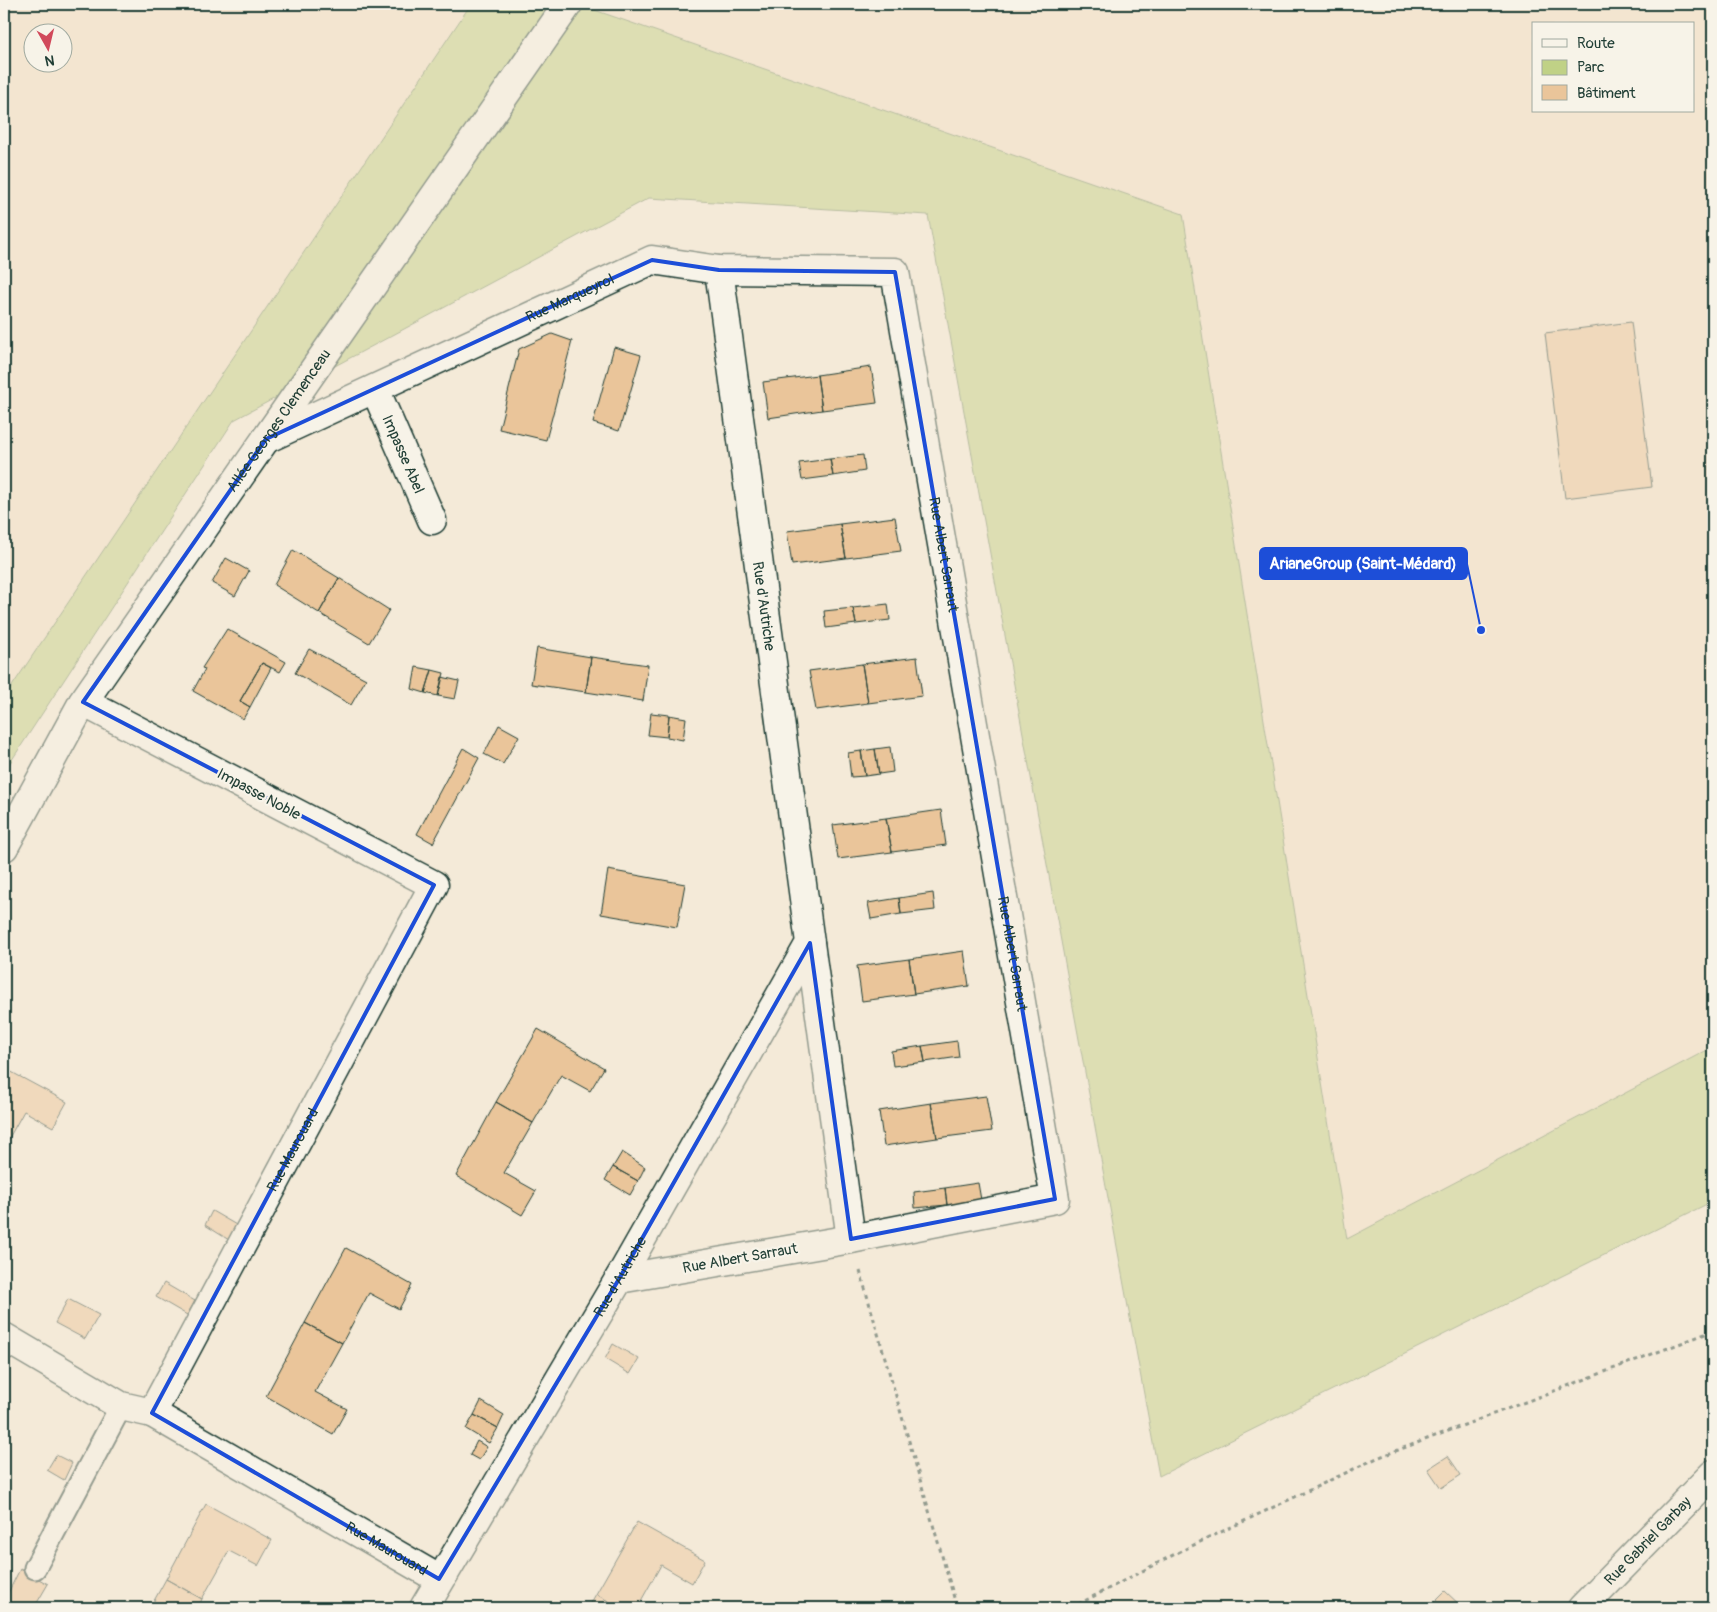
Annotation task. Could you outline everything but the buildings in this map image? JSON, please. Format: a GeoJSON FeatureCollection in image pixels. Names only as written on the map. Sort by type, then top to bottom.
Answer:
{"type":"FeatureCollection","features":[{"type":"Feature","properties":{"kind":"street","name":"Allée Georges Clemenceau"},"geometry":{"type":"LineString","coordinates":[[4,847],[83,702],[568,4]]}},
{"type":"Feature","properties":{"kind":"street","name":"Rue Marqueyrol"},"geometry":{"type":"LineString","coordinates":[[266,439],[652,260],[718,270],[895,272]]}},
{"type":"Feature","properties":{"kind":"street","name":"Rue d'Autriche"},"geometry":{"type":"LineString","coordinates":[[718,270],[851,1239]]}},
{"type":"Feature","properties":{"kind":"street","name":"Rue Albert Sarraut"},"geometry":{"type":"LineString","coordinates":[[619,1279],[851,1239],[1055,1199],[895,272]]}},
{"type":"Feature","properties":{"kind":"street","name":"Impasse Abel"},"geometry":{"type":"LineString","coordinates":[[375,388],[432,520]]}},
{"type":"Feature","properties":{"kind":"street","name":"Impasse Noble"},"geometry":{"type":"LineString","coordinates":[[83,702],[434,886]]}},
{"type":"Feature","properties":{"kind":"street","name":"Rue Maurouard"},"geometry":{"type":"LineString","coordinates":[[152,1413],[434,886]]}},
{"type":"Feature","properties":{"kind":"street","name":"Rue d'Autriche"},"geometry":{"type":"LineString","coordinates":[[424,1608],[619,1279],[810,943]]}},
{"type":"Feature","properties":{"kind":"street","name":"Rue Maurouard"},"geometry":{"type":"LineString","coordinates":[[4,1337],[121,1406],[152,1413],[440,1579]]}},
{"type":"Feature","properties":{"kind":"street","name":"Rue Gabriel Garbay"},"geometry":{"type":"LineString","coordinates":[[1582,1608],[1713,1474]]}},
{"type":"Feature","properties":{"kind":"lane"},"geometry":{"type":"LineString","coordinates":[[35,1568],[121,1406]]}},
{"type":"Feature","properties":{"kind":"path"},"geometry":{"type":"LineString","coordinates":[[851,1239],[957,1608]]}},
{"type":"Feature","properties":{"kind":"path"},"geometry":{"type":"LineString","coordinates":[[1072,1608],[1179,1552],[1376,1458],[1713,1331]]}},
{"type":"Feature","properties":{"kind":"highlighted area"},"geometry":{"type":"Polygon","coordinates":[[[652,260],[719,270],[895,272],[1055,1199],[851,1239],[810,943],[619,1279],[439,1579],[152,1413],[434,885],[83,702],[266,439],[652,260]]]}},
{"type":"Feature","properties":{"kind":"shaded area"},"geometry":{"type":"Polygon","coordinates":[[[4,4],[471,4],[4,698],[4,4]]]}},
{"type":"Feature","properties":{"kind":"shaded area"},"geometry":{"type":"Polygon","coordinates":[[[577,4],[1713,4],[1713,1047],[1347,1240],[1183,214],[577,4]]]}},
{"type":"Feature","properties":{"kind":"green space"},"geometry":{"type":"Polygon","coordinates":[[[471,4],[577,4],[1183,214],[1347,1239],[1713,1047],[1713,1201],[1159,1476],[928,215],[649,198],[234,420],[4,772],[4,698],[471,4]]]}},
{"type":"Feature","properties":{"kind":"place","name":"ArianeGroup (Saint-Médard)"},"geometry":{"type":"Point","coordinates":[1481,630]}}]}
